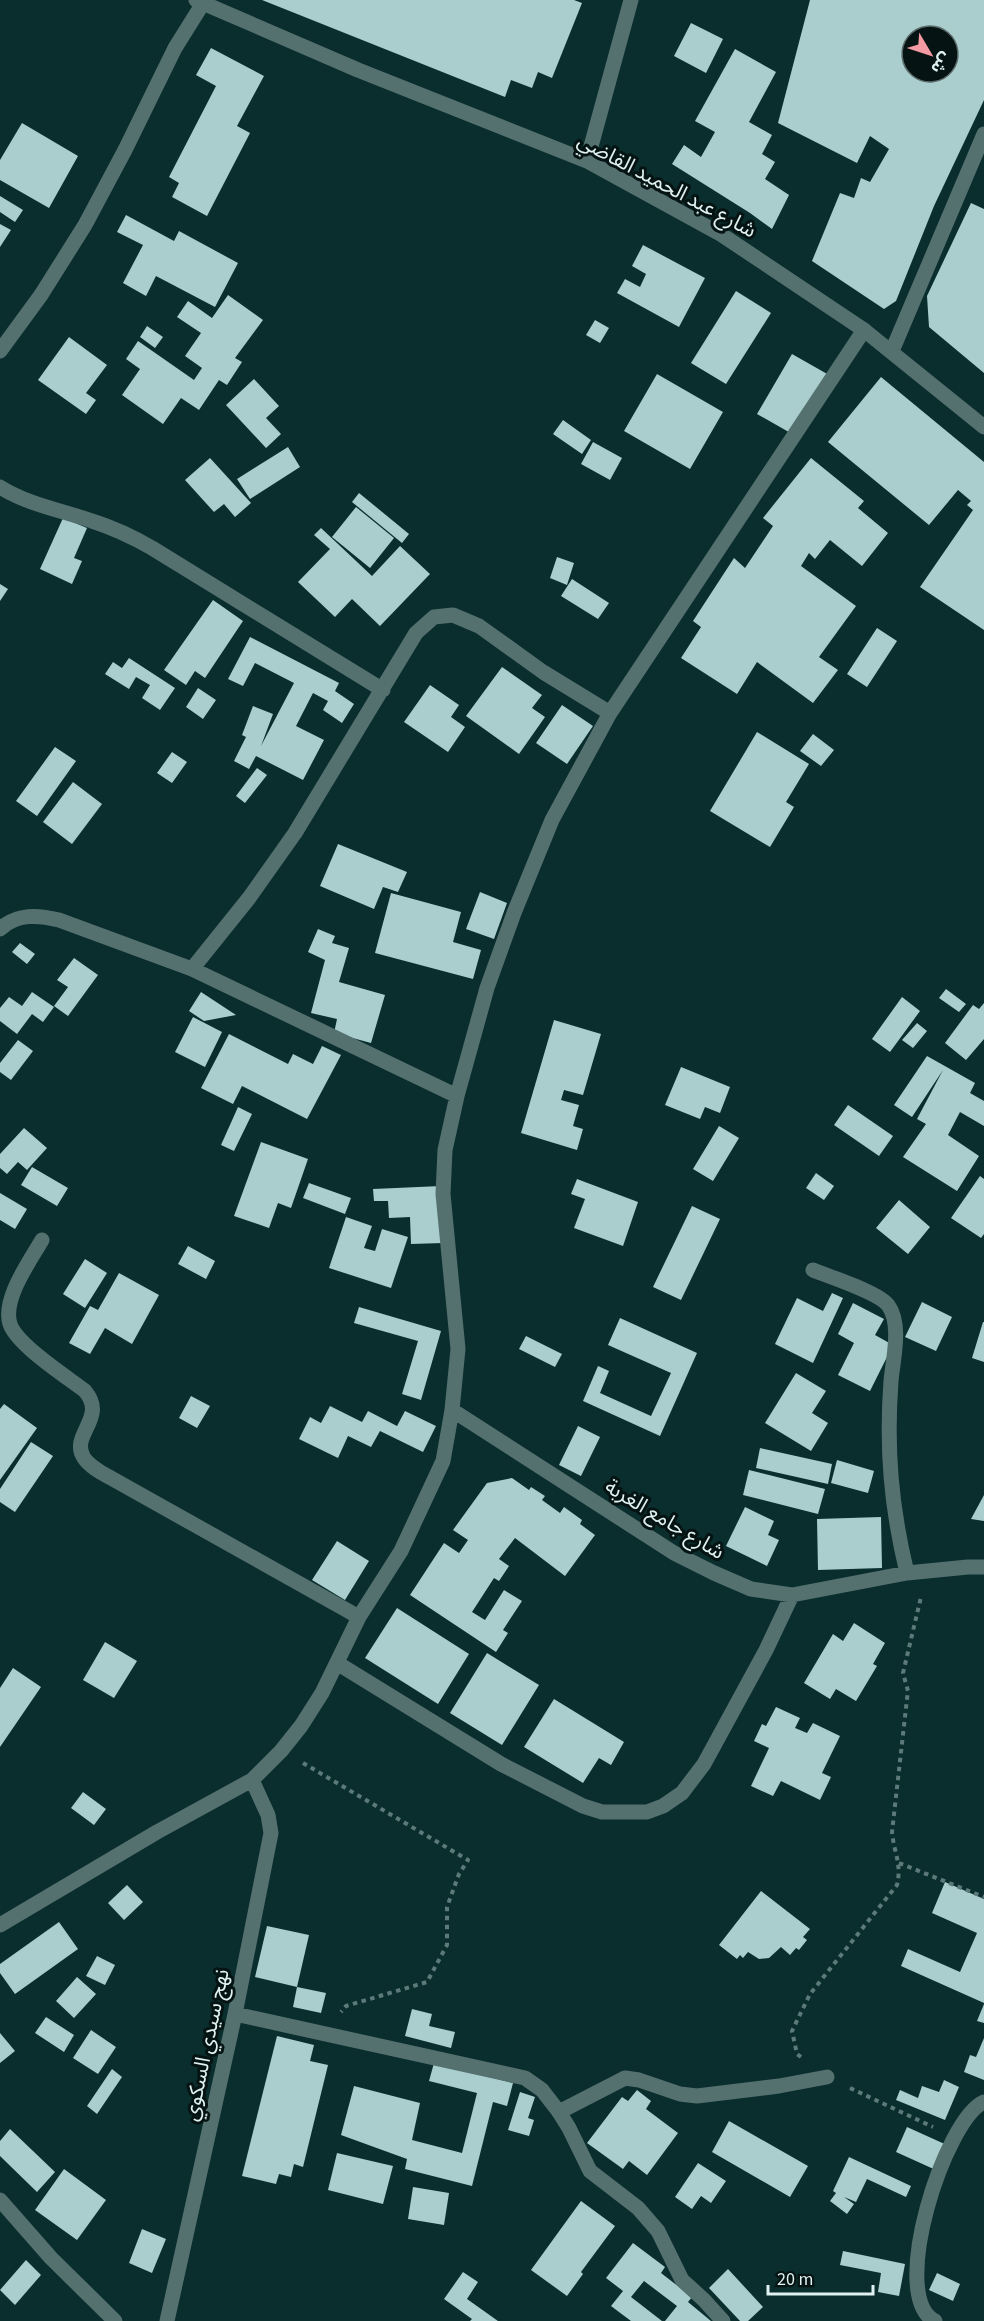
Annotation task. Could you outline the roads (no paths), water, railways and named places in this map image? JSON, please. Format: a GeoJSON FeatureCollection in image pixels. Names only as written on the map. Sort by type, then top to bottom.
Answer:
{"type":"FeatureCollection","features":[{"type":"Feature","properties":{"kind":"street"},"geometry":{"type":"LineString","coordinates":[[587,161],[631,0]]}},
{"type":"Feature","properties":{"kind":"street"},"geometry":{"type":"LineString","coordinates":[[0,351],[41,295],[85,225],[201,1]]}},
{"type":"Feature","properties":{"kind":"street","name":"شارع عبد الحميد القاضي"},"geometry":{"type":"LineString","coordinates":[[201,1],[358,70],[587,161],[722,235],[864,330],[984,427]]}},
{"type":"Feature","properties":{"kind":"street"},"geometry":{"type":"LineString","coordinates":[[892,351],[984,134]]}},
{"type":"Feature","properties":{"kind":"street"},"geometry":{"type":"LineString","coordinates":[[0,1925],[157,1832],[252,1780],[281,1751],[322,1693],[358,1617],[401,1551],[443,1461],[452,1410],[458,1350],[443,1194],[446,1150],[457,1096],[487,988],[514,913],[552,820],[610,713],[864,330]]}},
{"type":"Feature","properties":{"kind":"street"},"geometry":{"type":"LineString","coordinates":[[0,487],[39,505],[121,531],[382,690]]}},
{"type":"Feature","properties":{"kind":"street"},"geometry":{"type":"LineString","coordinates":[[192,969],[249,898],[295,833],[416,633],[434,617],[453,615],[479,626],[543,672],[610,713]]}},
{"type":"Feature","properties":{"kind":"street"},"geometry":{"type":"LineString","coordinates":[[0,929],[6,923],[38,915],[59,920],[192,969],[457,1096]]}},
{"type":"Feature","properties":{"kind":"street"},"geometry":{"type":"LineString","coordinates":[[42,1240],[17,1282],[10,1305],[10,1324],[22,1342],[85,1391],[92,1400],[93,1417],[81,1441],[84,1459],[111,1478],[358,1617]]}},
{"type":"Feature","properties":{"kind":"street"},"geometry":{"type":"LineString","coordinates":[[813,1270],[877,1296],[888,1305],[896,1323],[888,1424],[890,1475],[896,1525],[907,1572]]}},
{"type":"Feature","properties":{"kind":"street","name":"شارع جامع الغربة"},"geometry":{"type":"LineString","coordinates":[[452,1410],[674,1553],[714,1574],[751,1589],[792,1595],[907,1572],[984,1568]]}},
{"type":"Feature","properties":{"kind":"street"},"geometry":{"type":"LineString","coordinates":[[337,1663],[501,1764],[583,1806],[602,1812],[647,1812],[663,1806],[682,1793],[704,1764],[766,1650],[792,1595]]}},
{"type":"Feature","properties":{"kind":"street","name":"نهج سيدي السكوي"},"geometry":{"type":"LineString","coordinates":[[167,2321],[235,2014],[271,1833],[268,1815],[252,1780]]}},
{"type":"Feature","properties":{"kind":"street"},"geometry":{"type":"LineString","coordinates":[[235,2014],[525,2078],[542,2090],[559,2112],[591,2171],[638,2208],[658,2231],[682,2280],[723,2321]]}},
{"type":"Feature","properties":{"kind":"street"},"geometry":{"type":"LineString","coordinates":[[559,2112],[625,2078],[639,2080],[681,2094],[705,2096],[827,2077]]}},
{"type":"Feature","properties":{"kind":"street"},"geometry":{"type":"LineString","coordinates":[[935,2321],[929,2318],[920,2302],[917,2286],[923,2220],[934,2184],[956,2138],[975,2106],[984,2102]]}},
{"type":"Feature","properties":{"kind":"street"},"geometry":{"type":"LineString","coordinates":[[0,2200],[51,2258],[115,2321]]}}]}
